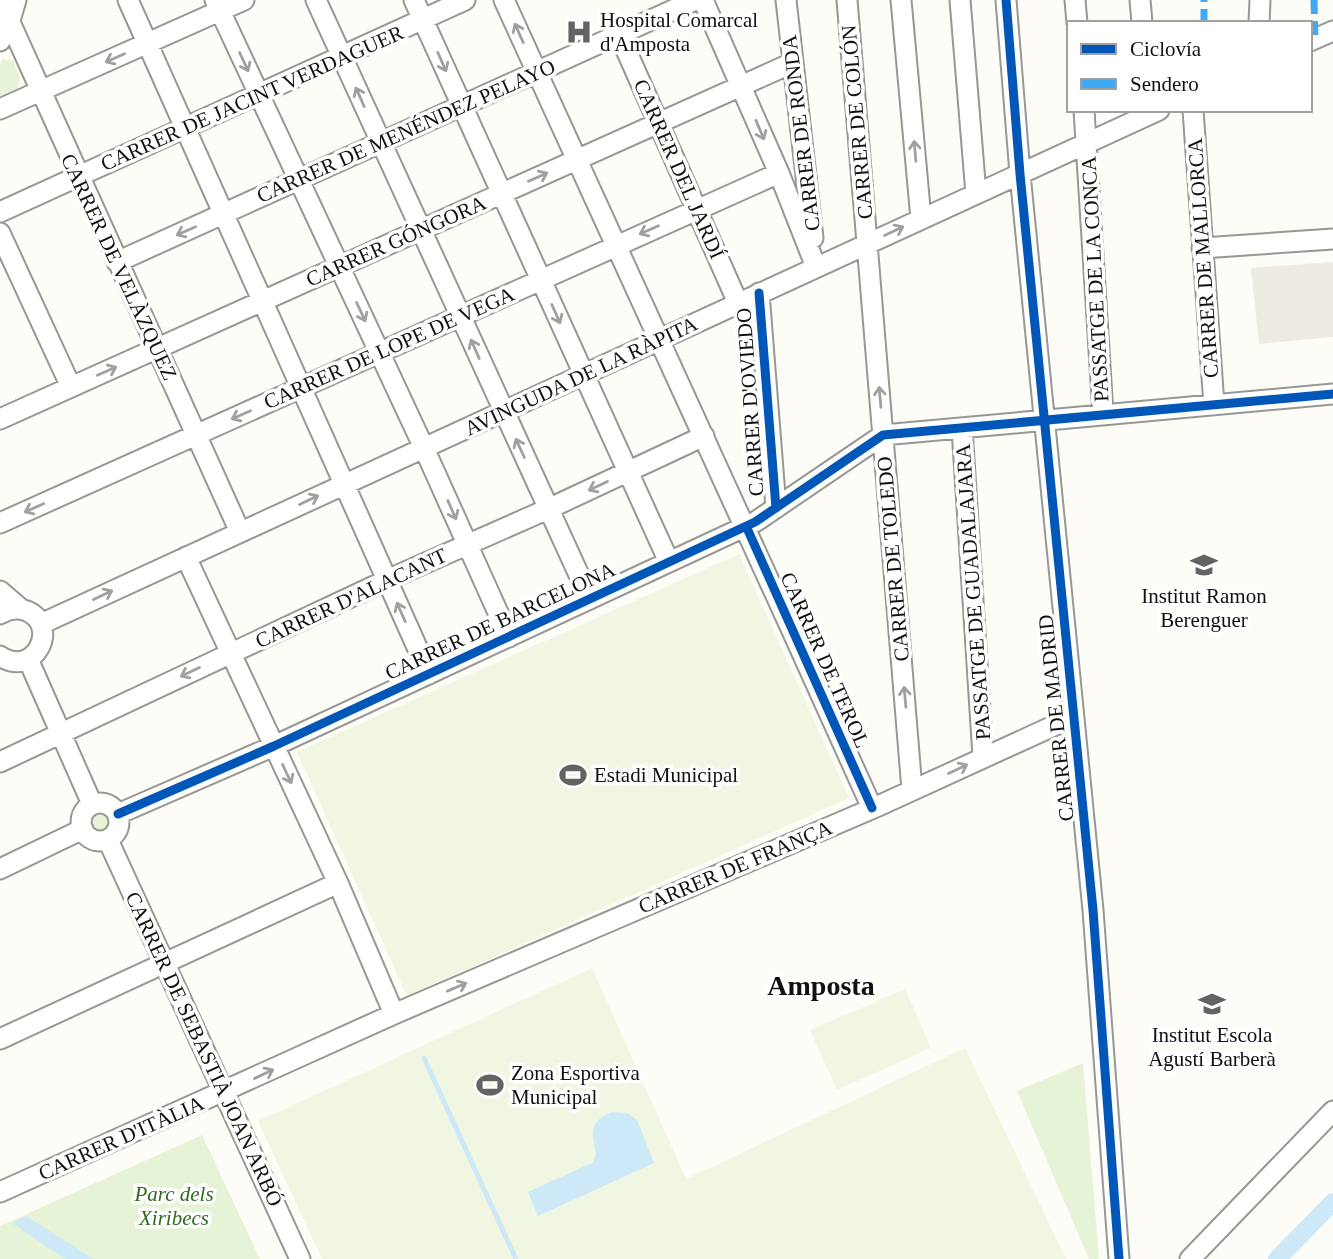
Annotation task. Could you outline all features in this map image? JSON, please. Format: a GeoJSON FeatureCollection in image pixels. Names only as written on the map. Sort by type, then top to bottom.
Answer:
{"type":"FeatureCollection","features":[{"type":"Feature","properties":{"kind":"street"},"geometry":{"type":"LineString","coordinates":[[128,0],[429,674]]}},
{"type":"Feature","properties":{"kind":"street"},"geometry":{"type":"LineString","coordinates":[[0,108],[148,43],[218,5],[244,0]]}},
{"type":"Feature","properties":{"kind":"street"},"geometry":{"type":"LineString","coordinates":[[316,0],[590,599]]}},
{"type":"Feature","properties":{"kind":"street"},"geometry":{"type":"LineString","coordinates":[[414,0],[669,562]]}},
{"type":"Feature","properties":{"kind":"street","name":"CARRER DE JACINT VERDAGUER"},"geometry":{"type":"LineString","coordinates":[[0,212],[465,0]]}},
{"type":"Feature","properties":{"kind":"street","name":"CARRER DE TEROL"},"geometry":{"type":"LineString","coordinates":[[504,0],[746,526],[872,808]]}},
{"type":"Feature","properties":{"kind":"street","name":"CARRER DE MENÉNDEZ PELAYO"},"geometry":{"type":"LineString","coordinates":[[117,262],[695,0]]}},
{"type":"Feature","properties":{"kind":"street"},"geometry":{"type":"LineString","coordinates":[[704,0],[779,173],[816,267]]}},
{"type":"Feature","properties":{"kind":"street","name":"CARRER DE RONDA"},"geometry":{"type":"LineString","coordinates":[[786,0],[816,267]]}},
{"type":"Feature","properties":{"kind":"street","name":"CARRER DE COLÓN"},"geometry":{"type":"LineString","coordinates":[[846,0],[868,243]]}},
{"type":"Feature","properties":{"kind":"street"},"geometry":{"type":"LineString","coordinates":[[901,0],[921,219]]}},
{"type":"Feature","properties":{"kind":"street"},"geometry":{"type":"LineString","coordinates":[[960,0],[976,194]]}},
{"type":"Feature","properties":{"kind":"street","name":"CARRER DE MADRID"},"geometry":{"type":"LineString","coordinates":[[1006,0],[1020,174],[1093,910],[1119,1259]]}},
{"type":"Feature","properties":{"kind":"street"},"geometry":{"type":"LineString","coordinates":[[1075,0],[1077,21]]}},
{"type":"Feature","properties":{"kind":"street"},"geometry":{"type":"LineString","coordinates":[[1140,0],[1142,21]]}},
{"type":"Feature","properties":{"kind":"street"},"geometry":{"type":"LineString","coordinates":[[1259,21],[1260,0]]}},
{"type":"Feature","properties":{"kind":"street","name":"CARRER DE VELÀZQUEZ"},"geometry":{"type":"LineString","coordinates":[[13,1],[5,32],[40,92],[240,532]]}},
{"type":"Feature","properties":{"kind":"street"},"geometry":{"type":"LineString","coordinates":[[218,5],[509,636]]}},
{"type":"Feature","properties":{"kind":"street"},"geometry":{"type":"LineString","coordinates":[[1312,40],[1333,31]]}},
{"type":"Feature","properties":{"kind":"street","name":"CARRER DEL JARDÍ"},"geometry":{"type":"LineString","coordinates":[[620,34],[738,303]]}},
{"type":"Feature","properties":{"kind":"street","name":"CARRER GÓNGORA"},"geometry":{"type":"LineString","coordinates":[[0,419],[792,63]]}},
{"type":"Feature","properties":{"kind":"street","name":"PASSATGE DE LA CONCA"},"geometry":{"type":"LineString","coordinates":[[1084,112],[1103,414]]}},
{"type":"Feature","properties":{"kind":"street","name":"AVINGUDA DE LA RÀPITA"},"geometry":{"type":"LineString","coordinates":[[41,624],[1151,112]]}},
{"type":"Feature","properties":{"kind":"street","name":"CARRER DE MALLORCA"},"geometry":{"type":"LineString","coordinates":[[1192,112],[1214,405]]}},
{"type":"Feature","properties":{"kind":"street","name":"CARRER DE LOPE DE VEGA"},"geometry":{"type":"LineString","coordinates":[[0,523],[779,173]]}},
{"type":"Feature","properties":{"kind":"street"},"geometry":{"type":"LineString","coordinates":[[0,233],[71,387]]}},
{"type":"Feature","properties":{"kind":"street"},"geometry":{"type":"LineString","coordinates":[[1202,248],[1333,239]]}},
{"type":"Feature","properties":{"kind":"street","name":"CARRER DE TOLEDO"},"geometry":{"type":"LineString","coordinates":[[868,243],[912,790]]}},
{"type":"Feature","properties":{"kind":"street","name":"CARRER D'OVIEDO"},"geometry":{"type":"LineString","coordinates":[[759,293],[776,508]]}},
{"type":"Feature","properties":{"kind":"street"},"geometry":{"type":"LineString","coordinates":[[883,435],[1333,394]]}},
{"type":"Feature","properties":{"kind":"street","name":"PASSATGE DE GUADALAJARA"},"geometry":{"type":"LineString","coordinates":[[962,428],[984,757]]}},
{"type":"Feature","properties":{"kind":"street","name":"CARRER DE BARCELONA"},"geometry":{"type":"LineString","coordinates":[[118,814],[274,746],[746,526],[883,435]]}},
{"type":"Feature","properties":{"kind":"street","name":"CARRER D'ALACANT"},"geometry":{"type":"LineString","coordinates":[[0,762],[387,580],[704,436]]}},
{"type":"Feature","properties":{"kind":"street"},"geometry":{"type":"LineString","coordinates":[[186,557],[338,883],[394,1014]]}},
{"type":"Feature","properties":{"kind":"street"},"geometry":{"type":"LineString","coordinates":[[0,591],[20,609]]}},
{"type":"Feature","properties":{"kind":"street"},"geometry":{"type":"LineString","coordinates":[[0,614],[13,609],[29,611],[41,624],[43,640],[35,655],[28,659],[11,662],[0,656]]}},
{"type":"Feature","properties":{"kind":"street"},"geometry":{"type":"LineString","coordinates":[[28,659],[92,804]]}},
{"type":"Feature","properties":{"kind":"street","name":"CARRER DE FRANÇA"},"geometry":{"type":"LineString","coordinates":[[394,1014],[872,808],[1073,717]]}},
{"type":"Feature","properties":{"kind":"street"},"geometry":{"type":"LineString","coordinates":[[106,803],[118,814],[119,828],[108,840],[92,839],[83,829],[82,816],[92,804],[106,803]]}},
{"type":"Feature","properties":{"kind":"street"},"geometry":{"type":"LineString","coordinates":[[0,869],[83,829]]}},
{"type":"Feature","properties":{"kind":"street","name":"CARRER DE SEBASTIÀ JOAN ARBÓ"},"geometry":{"type":"LineString","coordinates":[[108,840],[300,1259]]}},
{"type":"Feature","properties":{"kind":"street"},"geometry":{"type":"LineString","coordinates":[[0,1039],[338,883]]}},
{"type":"Feature","properties":{"kind":"street","name":"CARRER D'ITÀLIA"},"geometry":{"type":"LineString","coordinates":[[0,1192],[394,1014]]}},
{"type":"Feature","properties":{"kind":"street"},"geometry":{"type":"LineString","coordinates":[[1190,1259],[1333,1111]]}},
{"type":"Feature","properties":{"kind":"green space"},"geometry":{"type":"Polygon","coordinates":[[[3,59],[13,60],[20,78],[17,89],[0,96],[0,65],[3,59]]]}},
{"type":"Feature","properties":{"kind":"green space","name":"Estadi Municipal"},"geometry":{"type":"Polygon","coordinates":[[[739,554],[849,798],[407,996],[297,752],[739,554]]]}},
{"type":"Feature","properties":{"kind":"green space"},"geometry":{"type":"Polygon","coordinates":[[[101,810],[109,814],[113,822],[109,830],[101,834],[93,830],[89,822],[93,814],[101,810]]]}},
{"type":"Feature","properties":{"kind":"green space","name":"Zona Esportiva Municipal"},"geometry":{"type":"Polygon","coordinates":[[[592,968],[686,1179],[965,1048],[1066,1259],[322,1259],[258,1121],[592,968]]]}},
{"type":"Feature","properties":{"kind":"green space"},"geometry":{"type":"Polygon","coordinates":[[[905,989],[931,1048],[837,1090],[810,1030],[905,989]]]}},
{"type":"Feature","properties":{"kind":"green space"},"geometry":{"type":"Polygon","coordinates":[[[1083,1063],[1099,1259],[1089,1259],[1017,1091],[1083,1063]]]}},
{"type":"Feature","properties":{"kind":"green space","name":"Parc dels Xiribecs"},"geometry":{"type":"Polygon","coordinates":[[[202,1135],[260,1259],[0,1259],[0,1226],[202,1135]]]}},
{"type":"Feature","properties":{"kind":"shaded area"},"geometry":{"type":"Polygon","coordinates":[[[1333,262],[1333,337],[1259,344],[1251,268],[1333,262]]]}},
{"type":"Feature","properties":{"kind":"water"},"geometry":{"type":"Polygon","coordinates":[[[613,1112],[627,1113],[637,1120],[654,1163],[538,1216],[528,1192],[592,1163],[596,1155],[593,1135],[596,1124],[599,1119],[613,1112]]]}},
{"type":"Feature","properties":{"kind":"water"},"geometry":{"type":"Polygon","coordinates":[[[26,1216],[94,1259],[65,1259],[12,1223],[26,1216]]]}},
{"type":"Feature","properties":{"kind":"waterway"},"geometry":{"type":"LineString","coordinates":[[424,1058],[516,1259]]}},
{"type":"Feature","properties":{"kind":"waterway"},"geometry":{"type":"LineString","coordinates":[[1277,1259],[1333,1202]]}},
{"type":"Feature","properties":{"kind":"marked path"},"geometry":{"type":"LineString","coordinates":[[1204,0],[1204,21]]}},
{"type":"Feature","properties":{"kind":"marked path"},"geometry":{"type":"LineString","coordinates":[[1314,0],[1315,39]]}},
{"type":"Feature","properties":{"kind":"cycle path"},"geometry":{"type":"LineString","coordinates":[[1006,0],[1020,174],[1093,910],[1119,1259]]}},
{"type":"Feature","properties":{"kind":"cycle path"},"geometry":{"type":"LineString","coordinates":[[759,293],[776,508]]}},
{"type":"Feature","properties":{"kind":"cycle path"},"geometry":{"type":"LineString","coordinates":[[118,814],[274,746],[755,522],[883,435],[1333,394]]}},
{"type":"Feature","properties":{"kind":"cycle path"},"geometry":{"type":"LineString","coordinates":[[746,526],[872,808]]}},
{"type":"Feature","properties":{"kind":"place","name":"Hospital Comarcal d'Amposta"},"geometry":{"type":"Point","coordinates":[579,32]}},
{"type":"Feature","properties":{"kind":"place","name":"Institut Ramon Berenguer"},"geometry":{"type":"Point","coordinates":[1204,565]}},
{"type":"Feature","properties":{"kind":"place","name":"Estadi Municipal"},"geometry":{"type":"Point","coordinates":[573,775]}},
{"type":"Feature","properties":{"kind":"place","name":"Institut Escola Agustí Barberà"},"geometry":{"type":"Point","coordinates":[1212,1004]}},
{"type":"Feature","properties":{"kind":"place","name":"Zona Esportiva Municipal"},"geometry":{"type":"Point","coordinates":[490,1085]}},
{"type":"Feature","properties":{"kind":"district","name":"Amposta"},"geometry":{"type":"Point","coordinates":[821,985]}}]}
